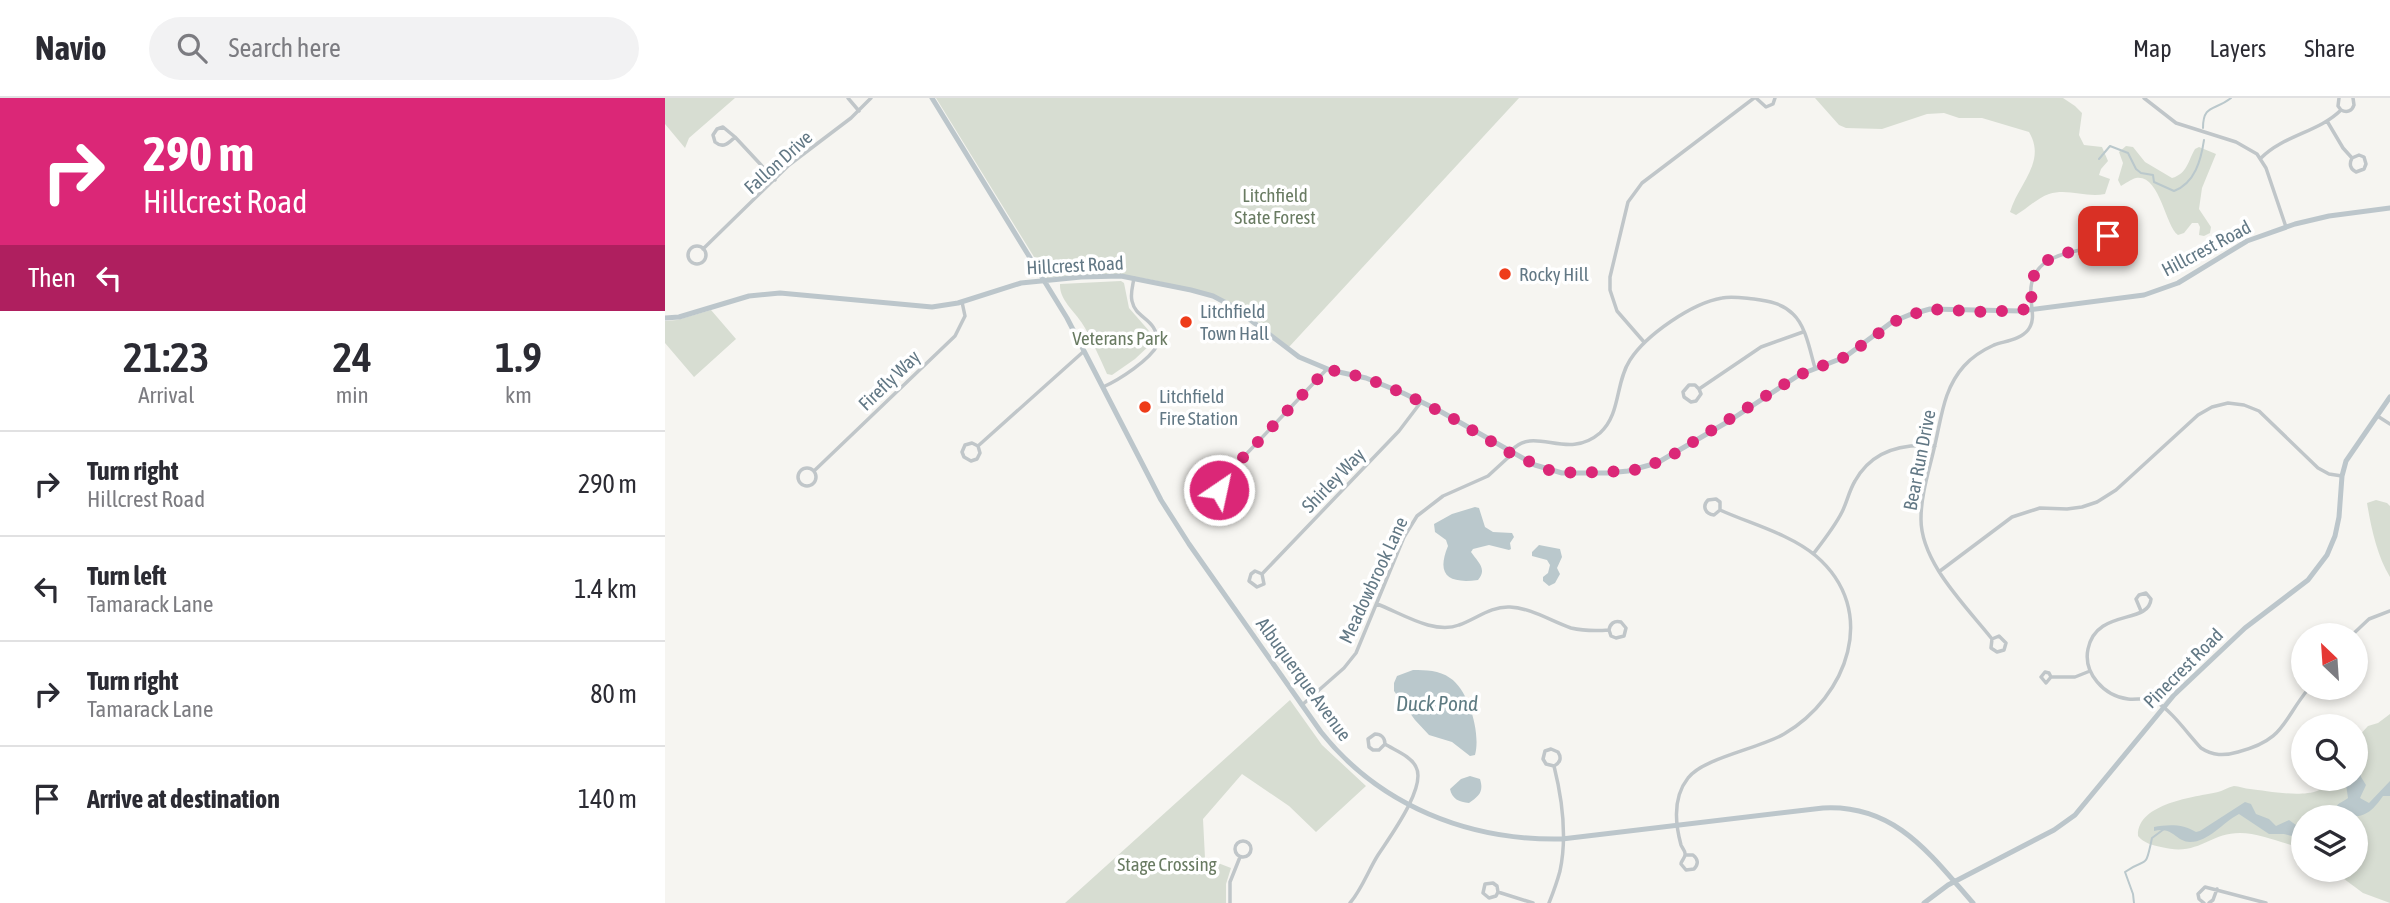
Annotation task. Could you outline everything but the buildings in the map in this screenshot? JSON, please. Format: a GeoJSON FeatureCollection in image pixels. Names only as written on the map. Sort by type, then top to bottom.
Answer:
{"type":"FeatureCollection","features":[{"type":"Feature","properties":{"kind":"street"},"geometry":{"type":"LineString","coordinates":[[848,98],[859,111]]}},
{"type":"Feature","properties":{"kind":"street","name":"Fallon Drive"},"geometry":{"type":"LineString","coordinates":[[703,249],[789,165],[859,111],[871,98]]}},
{"type":"Feature","properties":{"kind":"street","name":"Albuquerque Avenue"},"geometry":{"type":"LineString","coordinates":[[932,98],[1045,280],[1085,350],[1118,420],[1161,500],[1189,544],[1327,740],[1347,762],[1375,784],[1407,805],[1445,821],[1495,835],[1534,840],[1823,808],[1860,810],[1903,830],[1973,903]]}},
{"type":"Feature","properties":{"kind":"street"},"geometry":{"type":"LineString","coordinates":[[1644,342],[1615,307],[1609,286],[1628,202],[1643,183],[1755,98],[1766,107],[1773,104],[1776,98]]}},
{"type":"Feature","properties":{"kind":"street"},"geometry":{"type":"LineString","coordinates":[[2144,98],[2176,123],[2244,145],[2261,158],[2285,228]]}},
{"type":"Feature","properties":{"kind":"street"},"geometry":{"type":"LineString","coordinates":[[2339,98],[2338,106],[2341,110]]}},
{"type":"Feature","properties":{"kind":"street"},"geometry":{"type":"LineString","coordinates":[[2261,158],[2284,141],[2327,121],[2341,110],[2352,110],[2353,98]]}},
{"type":"Feature","properties":{"kind":"street"},"geometry":{"type":"LineString","coordinates":[[2327,121],[2352,158]]}},
{"type":"Feature","properties":{"kind":"street"},"geometry":{"type":"LineString","coordinates":[[735,137],[722,145],[717,144],[713,137],[716,130],[723,127],[735,137],[775,180]]}},
{"type":"Feature","properties":{"kind":"street"},"geometry":{"type":"LineString","coordinates":[[2356,155],[2364,157],[2364,169],[2356,172],[2352,169],[2352,158],[2356,155]]}},
{"type":"Feature","properties":{"kind":"street","name":"Hillcrest Road"},"geometry":{"type":"LineString","coordinates":[[665,318],[679,317],[737,299],[780,293],[802,293],[924,307],[962,302],[1014,285],[1045,280],[1109,276],[1134,278],[1224,300],[1294,354],[1327,369],[1366,378],[1421,402],[1535,466],[1562,473],[1608,473],[1644,468],[1688,446],[1799,375],[1845,357],[1892,322],[1919,311],[1951,309],[1994,312],[2144,295],[2178,283],[2233,248],[2285,228],[2329,216],[2390,208]]}},
{"type":"Feature","properties":{"kind":"street"},"geometry":{"type":"LineString","coordinates":[[2112,234],[2121,239],[2121,246],[2115,251],[2105,245],[2106,238],[2112,234]]}},
{"type":"Feature","properties":{"kind":"street"},"geometry":{"type":"LineString","coordinates":[[2033,309],[2031,282],[2034,272],[2041,265],[2055,257],[2105,245]]}},
{"type":"Feature","properties":{"kind":"street","name":"Fallon Drive"},"geometry":{"type":"LineString","coordinates":[[697,246],[703,249],[706,257],[703,262],[690,262],[690,249],[697,246]]}},
{"type":"Feature","properties":{"kind":"street"},"geometry":{"type":"LineString","coordinates":[[1103,387],[1115,382],[1147,357],[1158,344],[1153,325],[1132,305],[1134,278]]}},
{"type":"Feature","properties":{"kind":"street"},"geometry":{"type":"LineString","coordinates":[[1511,453],[1519,443],[1527,440],[1574,445],[1600,433],[1612,415],[1625,369],[1644,342],[1695,307],[1726,297],[1763,300],[1793,313],[1804,332],[1815,368]]}},
{"type":"Feature","properties":{"kind":"street","name":"Firefly Way"},"geometry":{"type":"LineString","coordinates":[[815,470],[801,470],[798,476],[802,484],[809,486],[815,482],[815,470],[955,336],[965,316],[962,302]]}},
{"type":"Feature","properties":{"kind":"street","name":"Bear Run Drive"},"geometry":{"type":"LineString","coordinates":[[1992,639],[1940,571],[1926,547],[1921,520],[1945,399],[1956,376],[1979,353],[2026,332],[2031,324],[2033,309]]}},
{"type":"Feature","properties":{"kind":"street"},"geometry":{"type":"LineString","coordinates":[[1699,388],[1761,347],[1804,332]]}},
{"type":"Feature","properties":{"kind":"street"},"geometry":{"type":"LineString","coordinates":[[978,446],[1085,350]]}},
{"type":"Feature","properties":{"kind":"street"},"geometry":{"type":"LineString","coordinates":[[1217,485],[1327,369]]}},
{"type":"Feature","properties":{"kind":"street"},"geometry":{"type":"LineString","coordinates":[[1689,385],[1699,388],[1701,394],[1696,401],[1691,402],[1684,397],[1683,392],[1689,385]]}},
{"type":"Feature","properties":{"kind":"street","name":"Pinecrest Road"},"geometry":{"type":"LineString","coordinates":[[1924,903],[1955,882],[2068,821],[2081,809],[2163,708],[2245,628],[2316,571],[2335,536],[2342,475],[2351,452],[2379,417],[2390,397]]}},
{"type":"Feature","properties":{"kind":"street","name":"Shirley Way"},"geometry":{"type":"LineString","coordinates":[[1262,574],[1399,431],[1421,402]]}},
{"type":"Feature","properties":{"kind":"street"},"geometry":{"type":"LineString","coordinates":[[1940,571],[2012,517],[2040,508],[2074,508],[2104,498],[2198,415],[2220,404],[2244,405],[2259,411],[2318,468],[2329,474],[2342,475]]}},
{"type":"Feature","properties":{"kind":"street"},"geometry":{"type":"LineString","coordinates":[[2379,417],[2390,424]]}},
{"type":"Feature","properties":{"kind":"street"},"geometry":{"type":"LineString","coordinates":[[973,443],[978,446],[980,453],[977,459],[969,460],[964,457],[962,450],[966,444],[973,443]]}},
{"type":"Feature","properties":{"kind":"street"},"geometry":{"type":"LineString","coordinates":[[1814,554],[1841,514],[1853,485],[1864,468],[1881,454],[1896,447],[1935,446]]}},
{"type":"Feature","properties":{"kind":"street","name":"Meadowbrook Lane"},"geometry":{"type":"LineString","coordinates":[[1301,705],[1351,660],[1362,640],[1404,537],[1421,511],[1443,496],[1488,476],[1511,453]]}},
{"type":"Feature","properties":{"kind":"street"},"geometry":{"type":"LineString","coordinates":[[1206,484],[1217,485],[1219,492],[1216,497],[1209,499],[1204,496],[1206,484]]}},
{"type":"Feature","properties":{"kind":"street"},"geometry":{"type":"LineString","coordinates":[[1716,499],[1721,505],[1720,510],[1714,515],[1708,514],[1705,504],[1708,500],[1716,499]]}},
{"type":"Feature","properties":{"kind":"street"},"geometry":{"type":"LineString","coordinates":[[1685,855],[1693,855],[1697,859],[1694,869],[1682,867],[1681,862],[1685,855],[1677,810],[1679,793],[1692,773],[1705,765],[1758,746],[1789,731],[1815,710],[1837,682],[1848,654],[1848,609],[1837,580],[1814,554],[1791,540],[1720,510]]}},
{"type":"Feature","properties":{"kind":"street"},"geometry":{"type":"LineString","coordinates":[[1253,572],[1262,574],[1265,578],[1262,586],[1254,587],[1250,584],[1249,576],[1253,572]]}},
{"type":"Feature","properties":{"kind":"street"},"geometry":{"type":"LineString","coordinates":[[2141,611],[2136,599],[2141,593],[2146,593],[2150,596],[2151,604],[2141,611],[2108,622],[2094,634],[2088,651],[2090,671],[2110,692],[2127,699],[2150,699],[2163,708],[2205,751],[2228,754],[2271,740],[2301,700]]}},
{"type":"Feature","properties":{"kind":"street"},"geometry":{"type":"LineString","coordinates":[[1377,604],[1439,627],[1455,627],[1505,607],[1520,608],[1577,629],[1609,630]]}},
{"type":"Feature","properties":{"kind":"street"},"geometry":{"type":"LineString","coordinates":[[2365,623],[2390,611]]}},
{"type":"Feature","properties":{"kind":"street"},"geometry":{"type":"LineString","coordinates":[[1615,621],[1621,622],[1626,628],[1624,636],[1619,638],[1611,636],[1609,630],[1615,621]]}},
{"type":"Feature","properties":{"kind":"street","name":"Bear Run Drive"},"geometry":{"type":"LineString","coordinates":[[1999,636],[2004,638],[2004,650],[1992,650],[1992,639],[1999,636]]}},
{"type":"Feature","properties":{"kind":"street"},"geometry":{"type":"LineString","coordinates":[[2051,677],[2075,677],[2090,671]]}},
{"type":"Feature","properties":{"kind":"street"},"geometry":{"type":"LineString","coordinates":[[1350,903],[1393,835],[1417,782],[1416,768],[1407,758],[1385,744],[1380,734],[1368,739],[1369,747],[1373,750],[1379,750],[1385,744]]}},
{"type":"Feature","properties":{"kind":"street"},"geometry":{"type":"LineString","coordinates":[[1554,749],[1560,755],[1560,760],[1554,766],[1548,766],[1543,759],[1548,750],[1554,749]]}},
{"type":"Feature","properties":{"kind":"street"},"geometry":{"type":"LineString","coordinates":[[1549,903],[1560,872],[1562,839],[1554,766]]}},
{"type":"Feature","properties":{"kind":"street"},"geometry":{"type":"LineString","coordinates":[[1245,841],[1250,844],[1251,851],[1245,857],[1240,857],[1235,853],[1235,847],[1238,842],[1245,841]]}},
{"type":"Feature","properties":{"kind":"street"},"geometry":{"type":"LineString","coordinates":[[1230,903],[1230,883],[1240,857]]}},
{"type":"Feature","properties":{"kind":"street"},"geometry":{"type":"LineString","coordinates":[[1491,882],[1497,886],[1498,891],[1496,896],[1489,898],[1482,888],[1491,882]]}},
{"type":"Feature","properties":{"kind":"street"},"geometry":{"type":"LineString","coordinates":[[2217,889],[2213,900],[2207,903],[2198,896],[2201,889],[2208,887],[2217,889],[2266,903]]}},
{"type":"Feature","properties":{"kind":"street"},"geometry":{"type":"LineString","coordinates":[[1498,891],[1533,903]]}},
{"type":"Feature","properties":{"kind":"green space"},"geometry":{"type":"Polygon","coordinates":[[[665,98],[735,98],[689,138],[685,148],[665,124],[665,98]]]}},
{"type":"Feature","properties":{"kind":"green space","name":"Litchfield State Forest"},"geometry":{"type":"Polygon","coordinates":[[[936,98],[1519,98],[1289,347],[1242,310],[1224,300],[1172,284],[1120,275],[1047,278],[936,98]]]}},
{"type":"Feature","properties":{"kind":"green space"},"geometry":{"type":"Polygon","coordinates":[[[1815,98],[2063,98],[2082,113],[2079,135],[2084,145],[2102,147],[2108,161],[2099,175],[2110,179],[2105,194],[2056,192],[2040,198],[2016,215],[2010,212],[2029,173],[2035,153],[2029,132],[1982,118],[1959,118],[1944,113],[1927,114],[1882,129],[1846,128],[1839,125],[1815,98]]]}},
{"type":"Feature","properties":{"kind":"green space"},"geometry":{"type":"Polygon","coordinates":[[[2126,146],[2133,147],[2145,162],[2172,178],[2184,170],[2195,149],[2199,147],[2216,154],[2202,188],[2199,209],[2211,227],[2210,233],[2199,235],[2198,223],[2192,223],[2184,233],[2178,235],[2173,230],[2156,192],[2144,179],[2136,178],[2121,186],[2118,180],[2123,163],[2119,152],[2126,146]]]}},
{"type":"Feature","properties":{"kind":"green space","name":"Veterans Park"},"geometry":{"type":"Polygon","coordinates":[[[1124,283],[1129,308],[1150,332],[1152,343],[1112,375],[1107,374],[1082,322],[1062,296],[1060,284],[1124,283]]]}},
{"type":"Feature","properties":{"kind":"green space"},"geometry":{"type":"Polygon","coordinates":[[[711,310],[736,339],[694,377],[665,343],[665,321],[711,310]]]}},
{"type":"Feature","properties":{"kind":"green space"},"geometry":{"type":"Polygon","coordinates":[[[2376,500],[2390,506],[2390,577],[2378,551],[2367,503],[2376,500]]]}},
{"type":"Feature","properties":{"kind":"green space","name":"Stage Crossing"},"geometry":{"type":"Polygon","coordinates":[[[1290,700],[1322,745],[1366,786],[1316,832],[1289,806],[1242,774],[1203,819],[1205,858],[1231,868],[1226,884],[1226,903],[1065,903],[1290,700]]]}},
{"type":"Feature","properties":{"kind":"green space"},"geometry":{"type":"Polygon","coordinates":[[[2390,714],[2390,903],[2363,893],[2348,882],[2368,882],[2368,805],[2291,805],[2291,845],[2240,833],[2219,837],[2194,847],[2174,849],[2151,844],[2138,836],[2140,825],[2157,809],[2182,799],[2234,786],[2295,794],[2368,791],[2368,726],[2378,723],[2390,714]]]}},
{"type":"Feature","properties":{"kind":"water"},"geometry":{"type":"Polygon","coordinates":[[[1479,508],[1485,527],[1493,532],[1512,533],[1514,537],[1510,543],[1511,549],[1489,545],[1473,549],[1471,552],[1482,569],[1481,576],[1478,580],[1452,579],[1444,571],[1443,564],[1448,546],[1446,540],[1435,532],[1434,524],[1452,514],[1479,508]]]}},
{"type":"Feature","properties":{"kind":"water"},"geometry":{"type":"Polygon","coordinates":[[[1539,545],[1560,549],[1562,557],[1557,568],[1560,574],[1555,583],[1549,586],[1543,581],[1543,577],[1548,573],[1550,565],[1547,560],[1532,556],[1532,552],[1539,545]]]}},
{"type":"Feature","properties":{"kind":"water","name":"Duck Pond"},"geometry":{"type":"Polygon","coordinates":[[[1413,670],[1441,673],[1457,684],[1463,692],[1475,725],[1475,755],[1470,756],[1452,742],[1429,735],[1415,720],[1394,691],[1397,676],[1413,670]]]}},
{"type":"Feature","properties":{"kind":"water"},"geometry":{"type":"Polygon","coordinates":[[[1470,776],[1480,779],[1480,793],[1469,803],[1459,801],[1454,798],[1450,789],[1461,779],[1470,776]]]}},
{"type":"Feature","properties":{"kind":"water"},"geometry":{"type":"Polygon","coordinates":[[[2390,781],[2390,796],[2383,796],[2368,812],[2368,805],[2338,805],[2348,798],[2347,791],[2363,791],[2360,798],[2369,803],[2390,781]]]}},
{"type":"Feature","properties":{"kind":"water"},"geometry":{"type":"Polygon","coordinates":[[[2245,802],[2251,804],[2256,814],[2269,819],[2276,826],[2291,821],[2291,836],[2269,834],[2239,814],[2203,839],[2190,842],[2181,840],[2170,832],[2154,831],[2154,827],[2170,825],[2200,831],[2245,802]]]}},
{"type":"Feature","properties":{"kind":"waterway"},"geometry":{"type":"LineString","coordinates":[[2203,128],[2208,111],[2231,98]]}},
{"type":"Feature","properties":{"kind":"waterway"},"geometry":{"type":"LineString","coordinates":[[2099,159],[2110,146],[2128,153],[2136,169],[2141,173],[2153,175],[2154,182],[2174,191],[2192,177],[2199,163],[2204,140]]}},
{"type":"Feature","properties":{"kind":"waterway"},"geometry":{"type":"LineString","coordinates":[[2134,903],[2125,872],[2144,862],[2152,838],[2164,829]]}},
{"type":"Feature","properties":{"kind":"place","name":"Rocky Hill"},"geometry":{"type":"Point","coordinates":[1505,274]}},
{"type":"Feature","properties":{"kind":"place","name":"Litchfield Town Hall"},"geometry":{"type":"Point","coordinates":[1186,322]}},
{"type":"Feature","properties":{"kind":"place","name":"Litchfield Fire Station"},"geometry":{"type":"Point","coordinates":[1145,407]}},
{"type":"Feature","properties":{"kind":"route"},"geometry":{"type":"LineString","coordinates":[[1219,490],[1217,485],[1327,369],[1366,378],[1403,393],[1449,416],[1535,466],[1562,473],[1608,473],[1644,468],[1688,446],[1806,371],[1854,352],[1900,318],[1930,309],[1984,312],[2033,309],[2030,286],[2034,272],[2041,265],[2055,257],[2105,245],[2108,236]]}}]}
